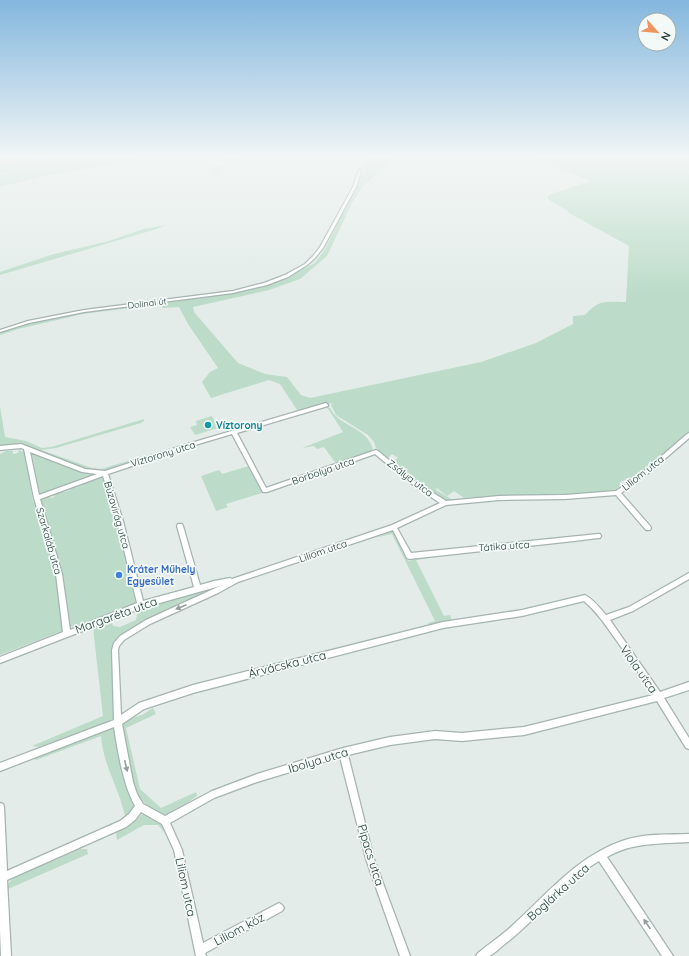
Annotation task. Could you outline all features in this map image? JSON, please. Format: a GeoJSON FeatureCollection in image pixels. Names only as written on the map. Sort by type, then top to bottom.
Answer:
{"type":"FeatureCollection","features":[{"type":"Feature","properties":{"kind":"street","name":"Dolinai út"},"geometry":{"type":"LineString","coordinates":[[0,331],[28,322],[84,311],[233,292],[272,281],[294,272],[310,262],[320,248],[345,203]]}},
{"type":"Feature","properties":{"kind":"street","name":"Víztorony utca"},"geometry":{"type":"LineString","coordinates":[[0,448],[21,446],[84,471],[105,473],[193,444],[326,405]]}},
{"type":"Feature","properties":{"kind":"street","name":"Borbolya utca"},"geometry":{"type":"LineString","coordinates":[[234,433],[265,491],[376,452]]}},
{"type":"Feature","properties":{"kind":"street","name":"Liliom utca"},"geometry":{"type":"LineString","coordinates":[[140,808],[129,782],[118,722],[115,650],[119,640],[148,622],[216,591],[236,580],[394,527],[445,503],[499,498],[565,497],[618,493],[643,475],[689,435]]}},
{"type":"Feature","properties":{"kind":"street","name":"Szarkaláb utca"},"geometry":{"type":"LineString","coordinates":[[27,449],[37,498],[59,574],[66,633]]}},
{"type":"Feature","properties":{"kind":"street","name":"Zsálya utca"},"geometry":{"type":"LineString","coordinates":[[376,452],[411,481],[445,503]]}},
{"type":"Feature","properties":{"kind":"street"},"geometry":{"type":"LineString","coordinates":[[37,498],[105,473]]}},
{"type":"Feature","properties":{"kind":"street","name":"Búzavirág utca"},"geometry":{"type":"LineString","coordinates":[[105,473],[120,521],[141,605]]}},
{"type":"Feature","properties":{"kind":"street"},"geometry":{"type":"LineString","coordinates":[[618,493],[648,528]]}},
{"type":"Feature","properties":{"kind":"street"},"geometry":{"type":"LineString","coordinates":[[180,526],[198,589]]}},
{"type":"Feature","properties":{"kind":"street","name":"Tátika utca"},"geometry":{"type":"LineString","coordinates":[[394,527],[409,556],[468,548],[536,544],[598,536]]}},
{"type":"Feature","properties":{"kind":"street"},"geometry":{"type":"LineString","coordinates":[[604,619],[631,609],[689,576]]}},
{"type":"Feature","properties":{"kind":"street","name":"Margaréta utca"},"geometry":{"type":"LineString","coordinates":[[0,660],[141,605],[214,584],[236,580]]}},
{"type":"Feature","properties":{"kind":"street","name":"Viola utca"},"geometry":{"type":"LineString","coordinates":[[585,598],[591,602],[604,619],[689,745]]}},
{"type":"Feature","properties":{"kind":"street","name":"Árvácska utca"},"geometry":{"type":"LineString","coordinates":[[0,768],[118,722],[142,706],[170,696],[265,670],[447,624],[522,613],[585,598]]}},
{"type":"Feature","properties":{"kind":"street","name":"Ibolya utca"},"geometry":{"type":"LineString","coordinates":[[165,821],[212,795],[257,778],[344,752],[390,741],[435,735],[462,737],[524,731],[658,697],[689,686]]}},
{"type":"Feature","properties":{"kind":"street","name":"Pipacs utca"},"geometry":{"type":"LineString","coordinates":[[344,752],[370,858],[406,956]]}},
{"type":"Feature","properties":{"kind":"street"},"geometry":{"type":"LineString","coordinates":[[0,807],[4,877],[2,891],[6,956]]}},
{"type":"Feature","properties":{"kind":"street"},"geometry":{"type":"LineString","coordinates":[[4,877],[123,824],[140,808],[165,821]]}},
{"type":"Feature","properties":{"kind":"street","name":"Liliom utca"},"geometry":{"type":"LineString","coordinates":[[165,821],[178,850],[200,953]]}},
{"type":"Feature","properties":{"kind":"street","name":"Boglárka utca"},"geometry":{"type":"LineString","coordinates":[[481,956],[516,929],[584,867],[600,856],[622,846],[640,841],[687,840]]}},
{"type":"Feature","properties":{"kind":"street"},"geometry":{"type":"LineString","coordinates":[[600,856],[668,956]]}},
{"type":"Feature","properties":{"kind":"street","name":"Liliom köz"},"geometry":{"type":"LineString","coordinates":[[200,953],[279,908]]}},
{"type":"Feature","properties":{"kind":"green space"},"geometry":{"type":"Polygon","coordinates":[[[348,203],[352,203],[327,256],[300,279],[269,290],[193,307],[194,312],[238,363],[265,374],[287,377],[301,395],[310,398],[481,362],[536,343],[573,324],[573,316],[585,315],[594,306],[603,302],[626,302],[629,246],[569,213],[554,203],[689,203],[689,432],[641,473],[629,481],[625,480],[620,482],[619,489],[616,491],[565,495],[509,495],[464,498],[454,491],[447,496],[437,488],[436,490],[453,500],[447,502],[413,480],[392,462],[398,458],[392,454],[388,458],[376,448],[374,442],[368,435],[336,415],[331,405],[333,403],[297,410],[280,384],[269,380],[211,398],[202,382],[210,372],[218,368],[188,324],[179,307],[163,308],[160,304],[83,314],[18,329],[0,335],[0,333],[25,324],[82,312],[229,294],[289,278],[289,276],[315,263],[325,249],[348,203]]]}},
{"type":"Feature","properties":{"kind":"green space"},"geometry":{"type":"Polygon","coordinates":[[[167,225],[0,275],[0,272],[54,254],[109,241],[144,229],[167,225]]]}},
{"type":"Feature","properties":{"kind":"green space"},"geometry":{"type":"Polygon","coordinates":[[[0,406],[5,437],[26,441],[42,448],[51,447],[144,419],[141,423],[56,448],[41,450],[92,468],[101,469],[151,454],[105,470],[88,470],[37,452],[27,446],[19,444],[1,447],[0,406]]]}},
{"type":"Feature","properties":{"kind":"green space"},"geometry":{"type":"Polygon","coordinates":[[[325,406],[330,408],[340,419],[359,431],[370,441],[373,449],[368,454],[337,465],[324,447],[317,449],[314,446],[302,448],[343,432],[329,410],[327,408],[322,408],[325,406]]]}},
{"type":"Feature","properties":{"kind":"green space"},"geometry":{"type":"Polygon","coordinates":[[[212,416],[218,428],[195,435],[190,427],[197,425],[196,421],[212,416]]]}},
{"type":"Feature","properties":{"kind":"green space"},"geometry":{"type":"Polygon","coordinates":[[[19,450],[24,452],[33,501],[37,507],[55,577],[57,577],[64,630],[0,655],[0,454],[6,451],[13,451],[13,454],[18,453],[19,450]]]}},
{"type":"Feature","properties":{"kind":"green space"},"geometry":{"type":"Polygon","coordinates":[[[33,454],[81,472],[99,475],[41,495],[38,493],[33,454]]]}},
{"type":"Feature","properties":{"kind":"green space"},"geometry":{"type":"Polygon","coordinates":[[[249,466],[263,491],[262,493],[226,504],[228,507],[216,511],[201,476],[219,470],[222,474],[249,466]]]}},
{"type":"Feature","properties":{"kind":"green space"},"geometry":{"type":"Polygon","coordinates":[[[103,476],[117,520],[116,523],[118,523],[136,603],[111,612],[95,620],[68,628],[60,566],[40,499],[48,495],[51,498],[54,497],[54,493],[62,490],[65,492],[70,490],[71,487],[103,476]]]}},
{"type":"Feature","properties":{"kind":"green space"},"geometry":{"type":"Polygon","coordinates":[[[394,532],[408,561],[413,560],[414,557],[427,556],[428,558],[416,560],[444,616],[450,615],[452,621],[429,625],[428,623],[435,621],[392,534],[374,538],[394,532]]]}},
{"type":"Feature","properties":{"kind":"green space"},"geometry":{"type":"Polygon","coordinates":[[[221,584],[221,586],[147,620],[121,636],[114,644],[115,721],[39,747],[32,746],[103,716],[93,628],[82,632],[82,629],[111,619],[113,626],[120,627],[136,620],[138,609],[221,584]]]}},
{"type":"Feature","properties":{"kind":"green space"},"geometry":{"type":"Polygon","coordinates":[[[153,708],[156,714],[126,728],[140,789],[161,808],[196,792],[197,796],[179,809],[166,815],[154,810],[145,803],[133,784],[129,772],[121,724],[125,720],[142,715],[153,708]]]}},
{"type":"Feature","properties":{"kind":"green space"},"geometry":{"type":"Polygon","coordinates":[[[112,727],[116,730],[134,806],[131,813],[123,819],[121,818],[125,816],[102,747],[101,736],[36,760],[33,758],[58,749],[61,745],[112,727]]]}},
{"type":"Feature","properties":{"kind":"green space"},"geometry":{"type":"Polygon","coordinates":[[[144,814],[161,821],[168,836],[158,825],[144,825],[117,840],[116,833],[132,824],[144,814]]]}},
{"type":"Feature","properties":{"kind":"green space"},"geometry":{"type":"Polygon","coordinates":[[[80,849],[87,849],[88,854],[8,889],[7,888],[8,884],[14,877],[80,849]]]}},
{"type":"Feature","properties":{"kind":"place","name":"Víztorony"},"geometry":{"type":"Point","coordinates":[208,425]}},
{"type":"Feature","properties":{"kind":"place","name":"Kráter Műhely Egyesület"},"geometry":{"type":"Point","coordinates":[119,575]}}]}
